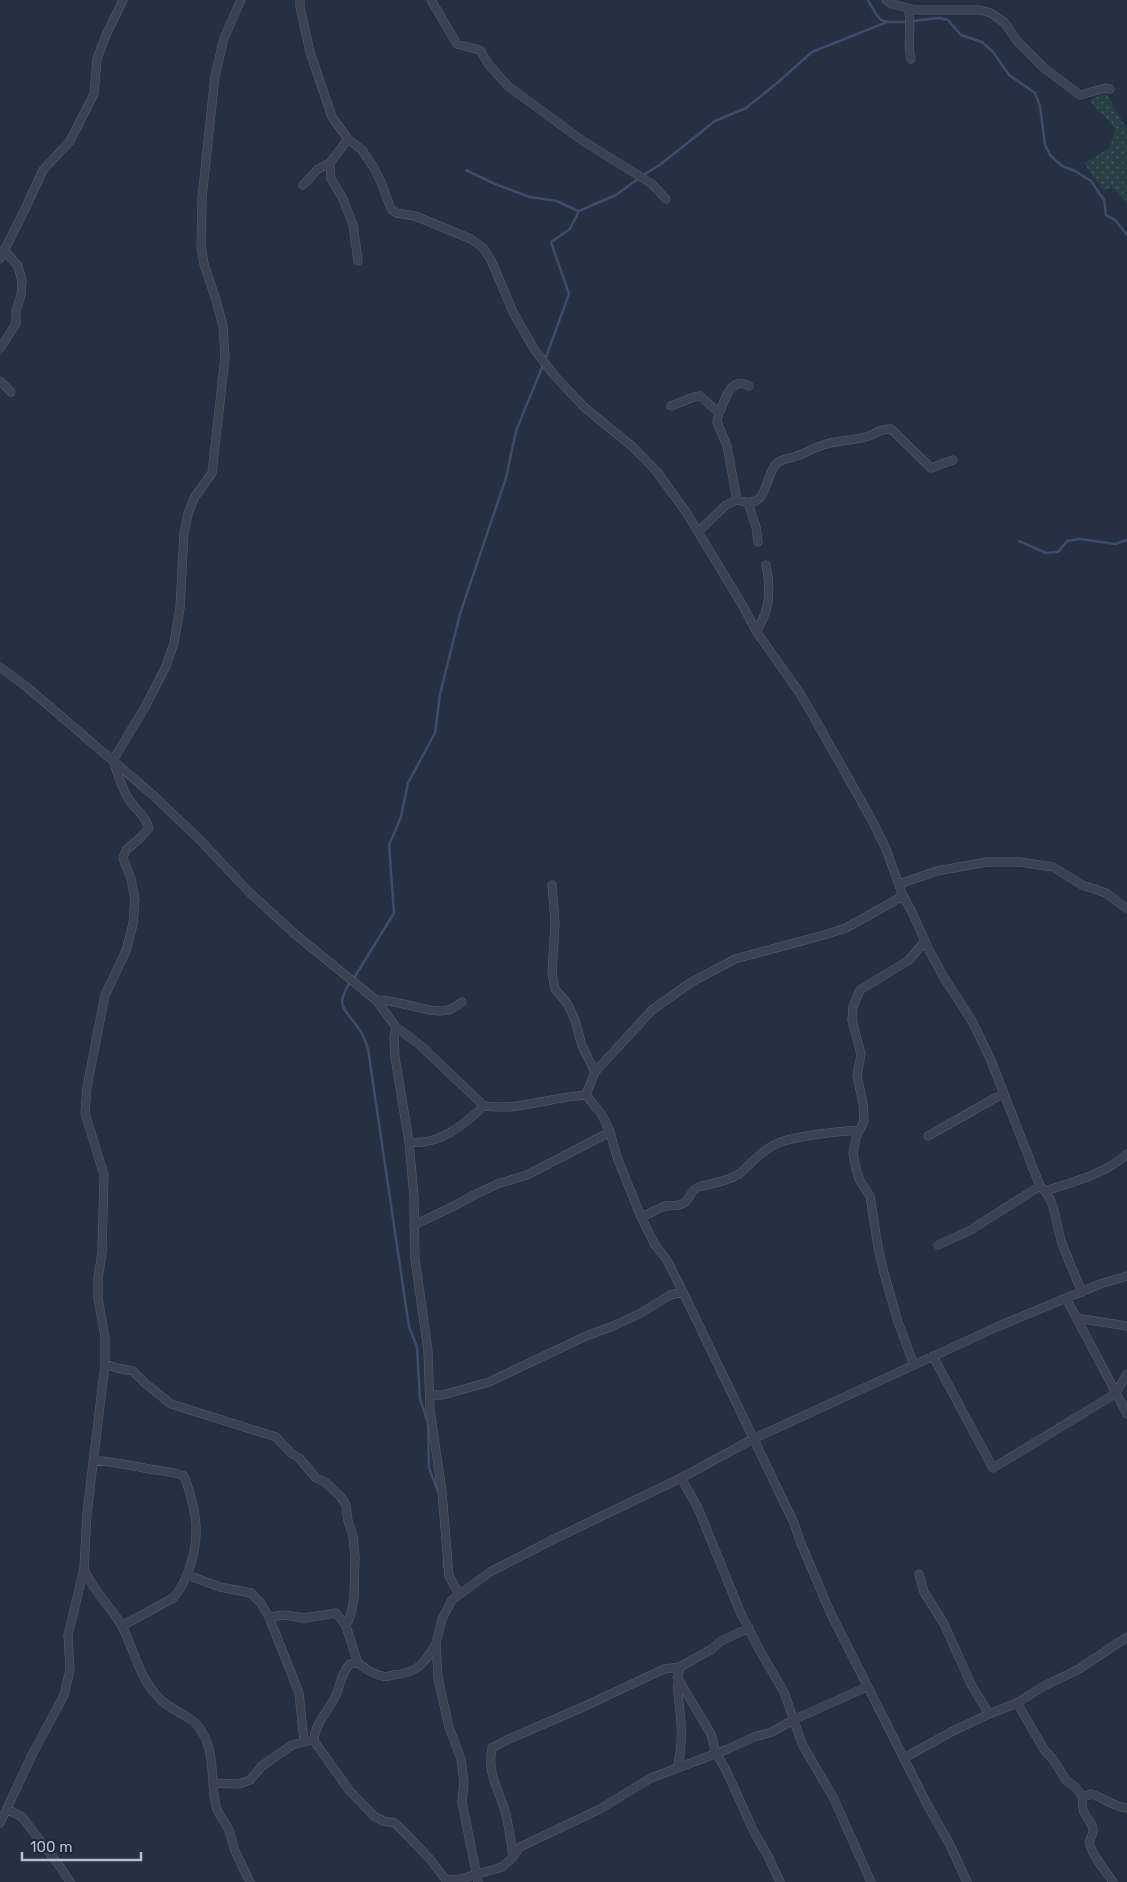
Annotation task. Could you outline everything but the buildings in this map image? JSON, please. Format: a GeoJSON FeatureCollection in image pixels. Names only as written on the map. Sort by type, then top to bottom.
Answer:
{"type":"FeatureCollection","features":[{"type":"Feature","properties":{"kind":"street"},"geometry":{"type":"LineString","coordinates":[[0,259],[43,170],[70,141],[94,94],[97,59],[122,0]]}},
{"type":"Feature","properties":{"kind":"street"},"geometry":{"type":"LineString","coordinates":[[0,1823],[32,1755],[64,1695],[70,1670],[68,1635],[84,1569],[87,1513],[105,1364],[105,1337],[98,1298],[98,1279],[102,1252],[104,1175],[85,1113],[87,1087],[106,995],[126,951],[133,924],[134,900],[131,879],[124,858],[126,850],[149,828],[147,819],[129,800],[120,782],[113,760],[145,707],[166,666],[174,643],[180,608],[184,533],[188,514],[194,498],[212,473],[225,357],[223,326],[204,264],[201,245],[202,198],[215,76],[224,38],[241,0]]}},
{"type":"Feature","properties":{"kind":"street"},"geometry":{"type":"LineString","coordinates":[[300,0],[300,7],[321,86],[332,117],[348,139],[362,150],[374,168],[391,209],[396,213],[415,216],[471,239],[484,248],[492,260],[513,312],[534,349],[554,375],[584,407],[634,448],[658,472],[676,496],[756,631],[799,692],[873,822],[886,849],[903,896],[943,976],[972,1021],[990,1058],[1042,1188],[1054,1210],[1062,1242],[1082,1292]]}},
{"type":"Feature","properties":{"kind":"street"},"geometry":{"type":"LineString","coordinates":[[431,0],[457,44],[480,50],[489,65],[508,86],[580,140],[652,184],[666,199]]}},
{"type":"Feature","properties":{"kind":"street"},"geometry":{"type":"LineString","coordinates":[[886,0],[892,4],[930,11],[980,10],[991,13],[1005,23],[1017,40],[1044,68],[1080,95],[1105,88],[1110,89]]}},
{"type":"Feature","properties":{"kind":"street"},"geometry":{"type":"LineString","coordinates":[[908,8],[911,26],[908,43],[911,60]]}},
{"type":"Feature","properties":{"kind":"street"},"geometry":{"type":"LineString","coordinates":[[303,185],[318,169],[330,164],[348,139]]}},
{"type":"Feature","properties":{"kind":"street"},"geometry":{"type":"LineString","coordinates":[[330,164],[331,179],[343,199],[353,224],[358,261]]}},
{"type":"Feature","properties":{"kind":"street"},"geometry":{"type":"LineString","coordinates":[[0,348],[16,324],[16,311],[21,295],[22,281],[18,266],[4,250]]}},
{"type":"Feature","properties":{"kind":"street"},"geometry":{"type":"LineString","coordinates":[[0,381],[10,392]]}},
{"type":"Feature","properties":{"kind":"street"},"geometry":{"type":"LineString","coordinates":[[737,500],[727,446],[716,422],[730,388],[744,383],[749,386]]}},
{"type":"Feature","properties":{"kind":"street"},"geometry":{"type":"LineString","coordinates":[[671,406],[700,396],[719,414]]}},
{"type":"Feature","properties":{"kind":"street"},"geometry":{"type":"LineString","coordinates":[[698,532],[726,505],[737,500],[748,504],[764,493],[776,464],[785,458],[793,457],[824,445],[868,436],[890,429],[931,468],[953,460]]}},
{"type":"Feature","properties":{"kind":"street"},"geometry":{"type":"LineString","coordinates":[[748,504],[756,527],[758,542]]}},
{"type":"Feature","properties":{"kind":"street"},"geometry":{"type":"LineString","coordinates":[[756,631],[763,622],[770,585],[766,565]]}},
{"type":"Feature","properties":{"kind":"street"},"geometry":{"type":"LineString","coordinates":[[0,667],[28,688],[113,760],[200,840],[256,898],[296,935],[376,1000],[396,1027],[420,1045],[484,1106],[498,1108],[513,1107],[586,1095]]}},
{"type":"Feature","properties":{"kind":"street"},"geometry":{"type":"LineString","coordinates":[[899,884],[936,871],[987,862],[1020,862],[1054,867],[1082,885],[1106,893],[1127,910]]}},
{"type":"Feature","properties":{"kind":"street"},"geometry":{"type":"LineString","coordinates":[[552,885],[555,923],[552,973],[555,989],[567,1003],[575,1020],[582,1046],[595,1072]]}},
{"type":"Feature","properties":{"kind":"street"},"geometry":{"type":"LineString","coordinates":[[586,1095],[595,1072],[652,1010],[690,983],[735,959],[846,928],[903,896]]}},
{"type":"Feature","properties":{"kind":"street"},"geometry":{"type":"LineString","coordinates":[[914,1365],[898,1322],[884,1272],[878,1248],[870,1196],[860,1181],[856,1169],[854,1154],[864,1121],[863,1103],[857,1076],[861,1054],[852,1020],[853,1007],[860,990],[910,960],[926,941]]}},
{"type":"Feature","properties":{"kind":"street"},"geometry":{"type":"LineString","coordinates":[[376,1000],[390,1000],[438,1011],[450,1010],[462,1002]]}},
{"type":"Feature","properties":{"kind":"street"},"geometry":{"type":"LineString","coordinates":[[396,1027],[394,1037],[396,1066],[409,1142],[414,1197],[415,1259],[428,1351],[430,1410],[442,1492],[449,1576],[459,1594]]}},
{"type":"Feature","properties":{"kind":"street"},"geometry":{"type":"LineString","coordinates":[[928,1136],[1004,1094]]}},
{"type":"Feature","properties":{"kind":"street"},"geometry":{"type":"LineString","coordinates":[[586,1095],[602,1115],[641,1217],[655,1245],[667,1260],[683,1292],[794,1523],[830,1612],[949,1843],[967,1882]]}},
{"type":"Feature","properties":{"kind":"street"},"geometry":{"type":"LineString","coordinates":[[409,1142],[420,1144],[430,1142],[465,1123],[484,1106]]}},
{"type":"Feature","properties":{"kind":"street"},"geometry":{"type":"LineString","coordinates":[[641,1217],[654,1213],[665,1206],[679,1206],[699,1187],[738,1175],[754,1159],[774,1144],[844,1131],[860,1130]]}},
{"type":"Feature","properties":{"kind":"street"},"geometry":{"type":"LineString","coordinates":[[414,1225],[497,1184],[527,1175],[610,1132]]}},
{"type":"Feature","properties":{"kind":"street"},"geometry":{"type":"LineString","coordinates":[[938,1245],[969,1231],[1006,1209],[1023,1196],[1042,1188],[1109,1168],[1127,1154]]}},
{"type":"Feature","properties":{"kind":"street"},"geometry":{"type":"LineString","coordinates":[[269,1616],[285,1615],[304,1618],[336,1613],[346,1626],[358,1663],[372,1673],[382,1677],[404,1674],[419,1668],[429,1657],[436,1643],[442,1619],[452,1600],[490,1572],[681,1478],[753,1438],[1000,1326],[1082,1292],[1127,1276]]}},
{"type":"Feature","properties":{"kind":"street"},"geometry":{"type":"LineString","coordinates":[[430,1395],[443,1395],[489,1382],[586,1336],[639,1314],[670,1295],[683,1292]]}},
{"type":"Feature","properties":{"kind":"street"},"geometry":{"type":"LineString","coordinates":[[1066,1300],[1127,1414]]}},
{"type":"Feature","properties":{"kind":"street"},"geometry":{"type":"LineString","coordinates":[[1076,1318],[1127,1326]]}},
{"type":"Feature","properties":{"kind":"street"},"geometry":{"type":"LineString","coordinates":[[933,1356],[993,1468],[1115,1394],[1127,1374]]}},
{"type":"Feature","properties":{"kind":"street"},"geometry":{"type":"LineString","coordinates":[[105,1364],[134,1371],[145,1383],[171,1404],[276,1437],[291,1453],[299,1458],[316,1478],[325,1482],[341,1497],[346,1506],[353,1536],[355,1557],[354,1596],[351,1614],[346,1626]]}},
{"type":"Feature","properties":{"kind":"street"},"geometry":{"type":"LineString","coordinates":[[93,1460],[128,1463],[150,1469],[170,1471],[184,1476],[188,1486],[196,1532],[187,1575],[178,1593],[173,1598],[122,1626]]}},
{"type":"Feature","properties":{"kind":"street"},"geometry":{"type":"LineString","coordinates":[[681,1478],[698,1508],[742,1614],[760,1651],[784,1692],[802,1744],[834,1799],[871,1882]]}},
{"type":"Feature","properties":{"kind":"street"},"geometry":{"type":"LineString","coordinates":[[84,1569],[122,1626],[134,1658],[157,1696],[172,1709],[185,1714],[201,1730],[210,1753],[216,1806],[220,1818],[227,1825],[235,1850],[250,1882]]}},
{"type":"Feature","properties":{"kind":"street"},"geometry":{"type":"LineString","coordinates":[[919,1574],[924,1592],[944,1624],[971,1684],[989,1714]]}},
{"type":"Feature","properties":{"kind":"street"},"geometry":{"type":"LineString","coordinates":[[187,1575],[220,1587],[250,1593],[260,1602],[269,1616],[299,1693],[304,1742]]}},
{"type":"Feature","properties":{"kind":"street"},"geometry":{"type":"LineString","coordinates":[[513,1857],[507,1819],[499,1792],[493,1780],[489,1762],[492,1748],[508,1739],[583,1707],[664,1669],[680,1667],[712,1649],[721,1640],[749,1628]]}},
{"type":"Feature","properties":{"kind":"street"},"geometry":{"type":"LineString","coordinates":[[904,1758],[953,1730],[1017,1703],[1044,1686],[1086,1665],[1127,1637]]}},
{"type":"Feature","properties":{"kind":"street"},"geometry":{"type":"LineString","coordinates":[[436,1643],[438,1678],[449,1727],[461,1759],[464,1782],[462,1802],[478,1878]]}},
{"type":"Feature","properties":{"kind":"street"},"geometry":{"type":"LineString","coordinates":[[358,1663],[350,1664],[345,1669],[336,1695],[314,1731],[314,1741],[349,1790],[374,1816],[383,1821],[395,1823],[430,1859],[446,1880],[478,1878],[502,1867],[520,1847],[600,1809],[651,1778],[698,1761],[754,1737],[772,1732],[793,1720],[867,1687]]}},
{"type":"Feature","properties":{"kind":"street"},"geometry":{"type":"LineString","coordinates":[[677,1768],[680,1753],[681,1725],[677,1677],[680,1667]]}},
{"type":"Feature","properties":{"kind":"street"},"geometry":{"type":"LineString","coordinates":[[677,1677],[711,1734],[716,1753],[780,1882]]}},
{"type":"Feature","properties":{"kind":"street"},"geometry":{"type":"LineString","coordinates":[[1017,1703],[1030,1723],[1040,1745],[1052,1758],[1066,1780],[1083,1797],[1083,1814],[1094,1832],[1089,1838],[1090,1847],[1114,1882]]}},
{"type":"Feature","properties":{"kind":"street"},"geometry":{"type":"LineString","coordinates":[[214,1783],[239,1784],[250,1780],[262,1766],[292,1745],[314,1741]]}},
{"type":"Feature","properties":{"kind":"street"},"geometry":{"type":"LineString","coordinates":[[1083,1797],[1092,1794],[1110,1801],[1119,1807],[1127,1808]]}},
{"type":"Feature","properties":{"kind":"street"},"geometry":{"type":"LineString","coordinates":[[7,1809],[22,1817],[70,1882]]}},
{"type":"Feature","properties":{"kind":"green space"},"geometry":{"type":"Polygon","coordinates":[[[1106,93],[1127,129],[1127,204],[1112,187],[1104,191],[1084,163],[1110,148],[1115,128],[1089,100],[1106,93]]]}},
{"type":"Feature","properties":{"kind":"waterway"},"geometry":{"type":"LineString","coordinates":[[868,0],[882,20],[886,22],[908,22]]}},
{"type":"Feature","properties":{"kind":"waterway"},"geometry":{"type":"LineString","coordinates":[[913,21],[939,18],[948,20],[961,35],[982,42],[993,52],[1009,75],[1035,93],[1040,106],[1045,145],[1050,155],[1062,166],[1075,171],[1091,181],[1104,200],[1106,215],[1115,220],[1127,235]]}},
{"type":"Feature","properties":{"kind":"waterway"},"geometry":{"type":"LineString","coordinates":[[642,176],[661,164],[715,121],[746,108],[812,52],[887,22]]}},
{"type":"Feature","properties":{"kind":"waterway"},"geometry":{"type":"LineString","coordinates":[[466,170],[495,184],[530,197],[557,201],[578,211]]}},
{"type":"Feature","properties":{"kind":"waterway"},"geometry":{"type":"LineString","coordinates":[[546,357],[569,294],[551,242],[570,229],[579,211],[616,195],[638,179]]}},
{"type":"Feature","properties":{"kind":"waterway"},"geometry":{"type":"LineString","coordinates":[[354,978],[394,913],[389,845],[401,817],[408,783],[435,733],[440,694],[460,614],[506,478],[516,431],[543,365]]}},
{"type":"Feature","properties":{"kind":"waterway"},"geometry":{"type":"LineString","coordinates":[[1019,541],[1046,553],[1058,552],[1067,541],[1080,539],[1115,544],[1127,540]]}},
{"type":"Feature","properties":{"kind":"waterway"},"geometry":{"type":"LineString","coordinates":[[349,984],[344,992],[343,1005],[363,1035],[368,1049],[409,1327],[417,1347],[420,1399],[428,1423],[429,1468],[438,1491]]}},
{"type":"Feature","properties":{"kind":"waterway"},"geometry":{"type":"LineString","coordinates":[[444,1559],[444,1567]]}}]}
